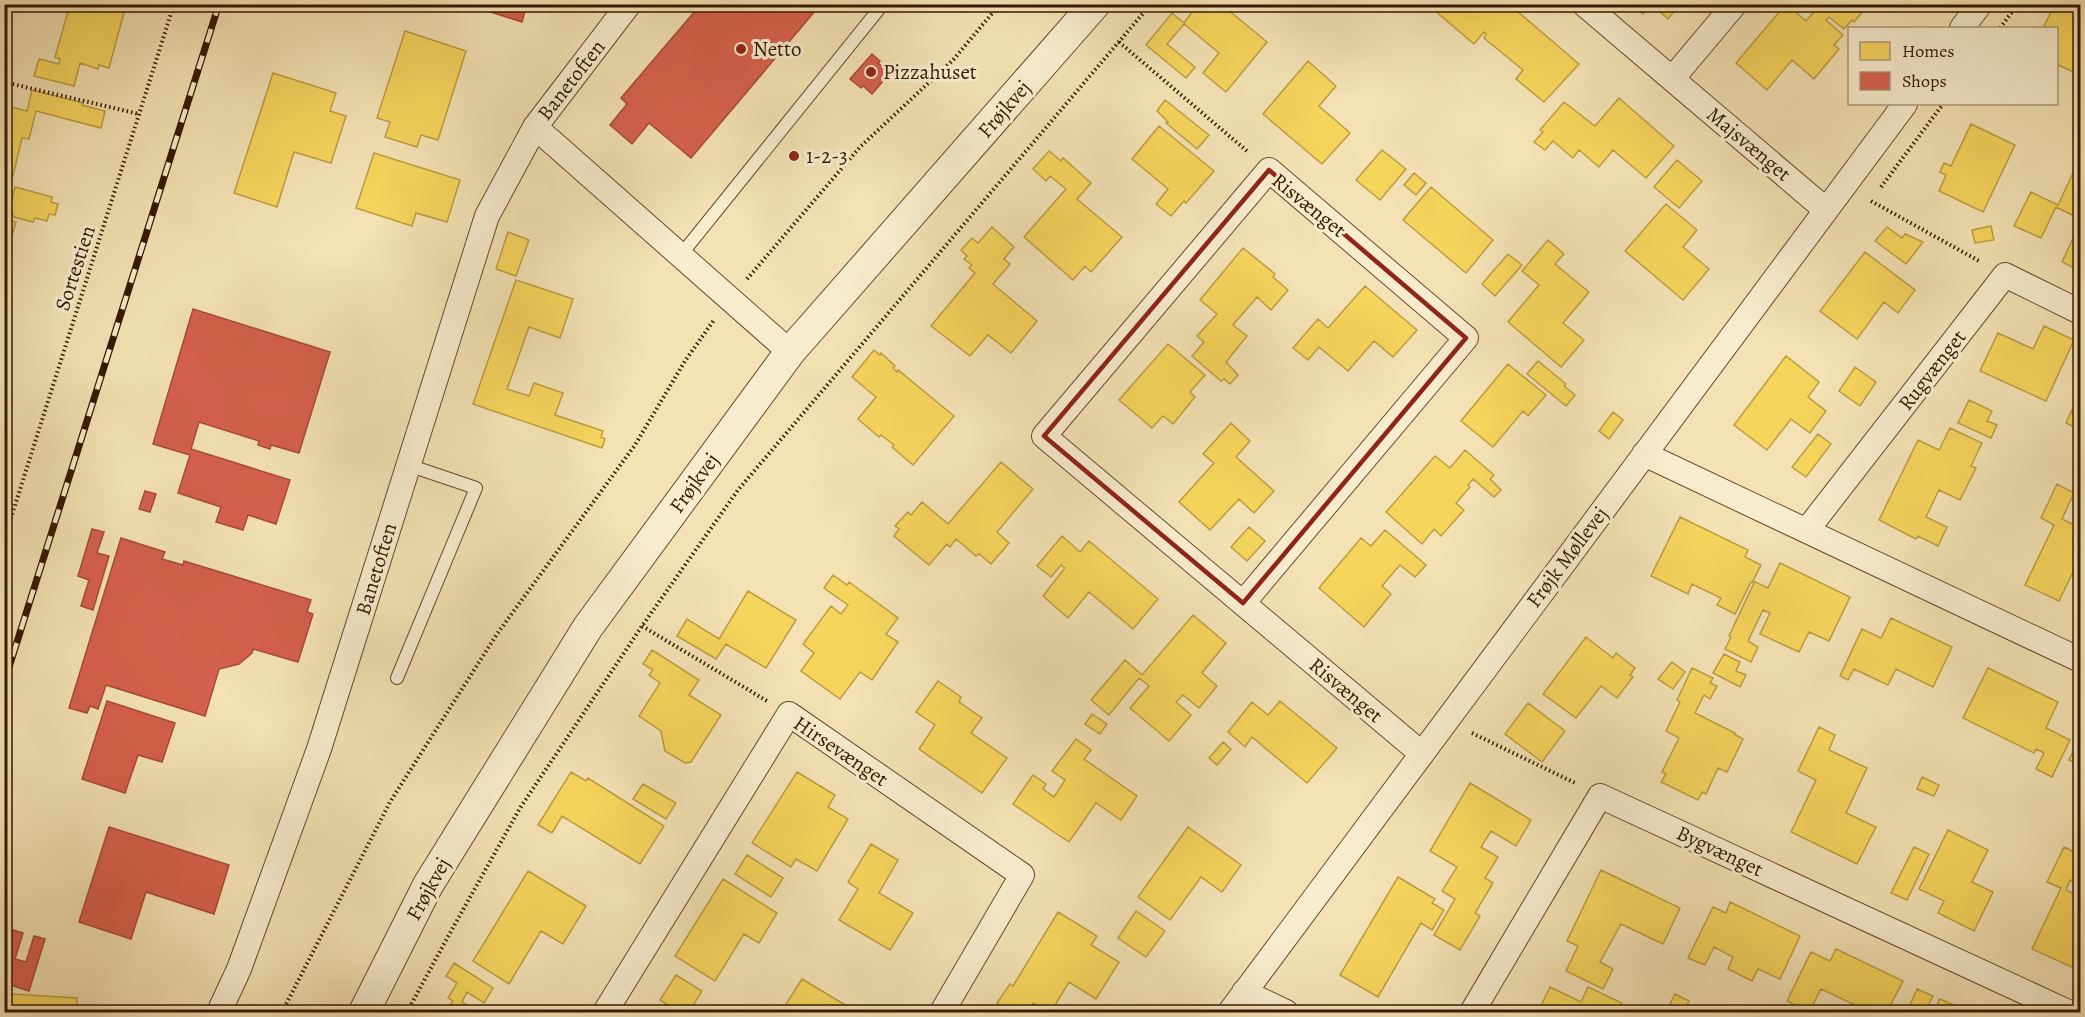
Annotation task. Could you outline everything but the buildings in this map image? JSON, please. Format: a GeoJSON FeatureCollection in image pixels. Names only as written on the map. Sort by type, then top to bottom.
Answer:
{"type":"FeatureCollection","features":[{"type":"Feature","properties":{"kind":"street","name":"Banetoften"},"geometry":{"type":"LineString","coordinates":[[219,1012],[239,969],[319,749],[487,216],[535,127],[629,4]]}},
{"type":"Feature","properties":{"kind":"street","name":"Frøjkvej"},"geometry":{"type":"LineString","coordinates":[[364,1012],[428,885],[588,627],[790,352],[1095,4]]}},
{"type":"Feature","properties":{"kind":"street","name":"Majsvænget"},"geometry":{"type":"LineString","coordinates":[[1584,4],[1826,210]]}},
{"type":"Feature","properties":{"kind":"street"},"geometry":{"type":"LineString","coordinates":[[1671,79],[1734,4]]}},
{"type":"Feature","properties":{"kind":"street"},"geometry":{"type":"LineString","coordinates":[[1963,27],[1980,4]]}},
{"type":"Feature","properties":{"kind":"street","name":"Frøjk Møllevej"},"geometry":{"type":"LineString","coordinates":[[1230,1012],[1904,105]]}},
{"type":"Feature","properties":{"kind":"street","name":"Banetoften"},"geometry":{"type":"LineString","coordinates":[[535,127],[790,352]]}},
{"type":"Feature","properties":{"kind":"street","name":"Risvænget"},"geometry":{"type":"LineString","coordinates":[[1243,603],[1466,338],[1269,170],[1044,436],[1421,753]]}},
{"type":"Feature","properties":{"kind":"street"},"geometry":{"type":"LineString","coordinates":[[2005,275],[2080,312]]}},
{"type":"Feature","properties":{"kind":"street","name":"Rugvænget"},"geometry":{"type":"LineString","coordinates":[[1807,530],[2005,275]]}},
{"type":"Feature","properties":{"kind":"street"},"geometry":{"type":"LineString","coordinates":[[1644,454],[2080,660]]}},
{"type":"Feature","properties":{"kind":"street","name":"Hirsevænget"},"geometry":{"type":"LineString","coordinates":[[605,1012],[789,714],[1022,875],[942,1012]]}},
{"type":"Feature","properties":{"kind":"street"},"geometry":{"type":"LineString","coordinates":[[1472,1012],[1600,796]]}},
{"type":"Feature","properties":{"kind":"street","name":"Bygvænget"},"geometry":{"type":"LineString","coordinates":[[1600,796],[2068,1012]]}},
{"type":"Feature","properties":{"kind":"street"},"geometry":{"type":"LineString","coordinates":[[1244,992],[1286,1012]]}},
{"type":"Feature","properties":{"kind":"lane"},"geometry":{"type":"LineString","coordinates":[[680,256],[883,4]]}},
{"type":"Feature","properties":{"kind":"lane"},"geometry":{"type":"LineString","coordinates":[[397,678],[476,488],[408,465]]}},
{"type":"Feature","properties":{"kind":"path","name":"Sortestien"},"geometry":{"type":"LineString","coordinates":[[4,540],[174,4]]}},
{"type":"Feature","properties":{"kind":"path"},"geometry":{"type":"LineString","coordinates":[[282,1012],[390,802],[497,634],[635,445],[685,361],[729,299],[860,147],[953,60],[1000,4]]}},
{"type":"Feature","properties":{"kind":"path"},"geometry":{"type":"LineString","coordinates":[[407,1012],[520,808],[642,626],[738,490],[1151,4]]}},
{"type":"Feature","properties":{"kind":"path"},"geometry":{"type":"LineString","coordinates":[[2001,27],[2018,4]]}},
{"type":"Feature","properties":{"kind":"path"},"geometry":{"type":"LineString","coordinates":[[1119,42],[1269,170]]}},
{"type":"Feature","properties":{"kind":"path"},"geometry":{"type":"LineString","coordinates":[[4,82],[139,114]]}},
{"type":"Feature","properties":{"kind":"path"},"geometry":{"type":"LineString","coordinates":[[1871,201],[2005,275]]}},
{"type":"Feature","properties":{"kind":"path"},"geometry":{"type":"LineString","coordinates":[[642,626],[789,714]]}},
{"type":"Feature","properties":{"kind":"path"},"geometry":{"type":"LineString","coordinates":[[1471,733],[1600,796]]}},
{"type":"Feature","properties":{"kind":"highlighted area"},"geometry":{"type":"Polygon","coordinates":[[[1269,170],[1466,338],[1243,603],[1044,436],[1269,170]]]}},
{"type":"Feature","properties":{"kind":"railway"},"geometry":{"type":"LineString","coordinates":[[4,683],[219,4]]}},
{"type":"Feature","properties":{"kind":"place","name":"Netto"},"geometry":{"type":"Point","coordinates":[741,49]}},
{"type":"Feature","properties":{"kind":"place","name":"Pizzahuset"},"geometry":{"type":"Point","coordinates":[871,72]}},
{"type":"Feature","properties":{"kind":"place","name":"1-2-3"},"geometry":{"type":"Point","coordinates":[794,156]}}]}
